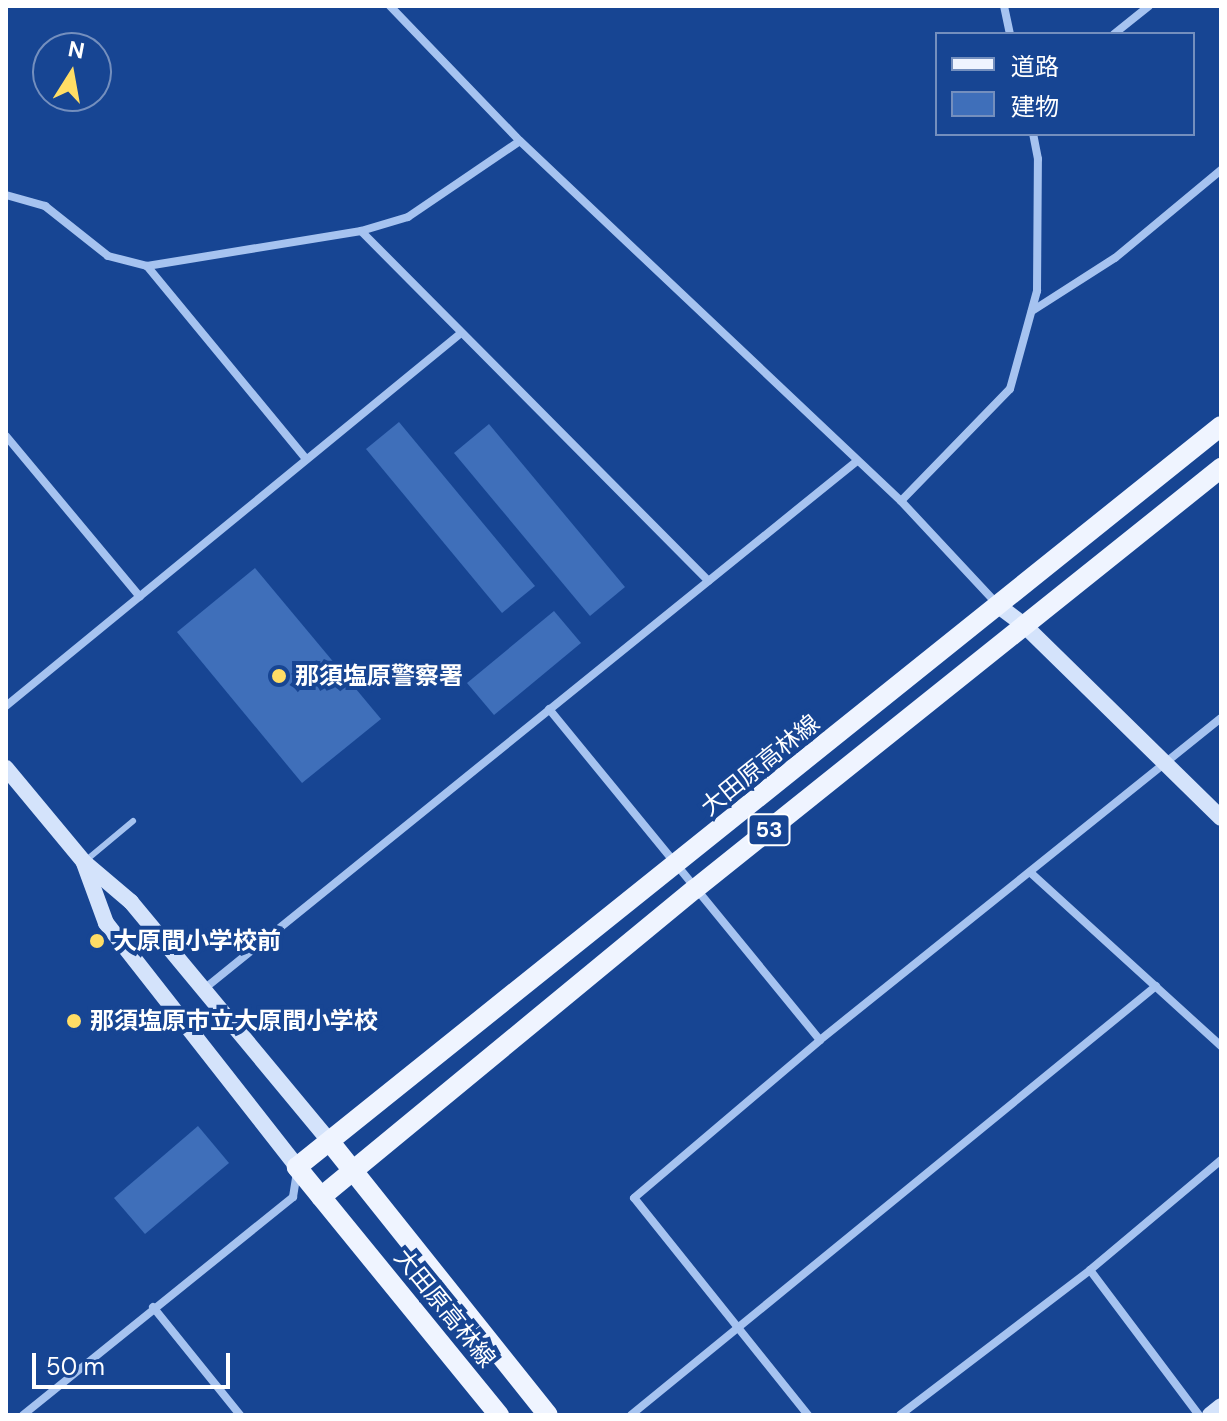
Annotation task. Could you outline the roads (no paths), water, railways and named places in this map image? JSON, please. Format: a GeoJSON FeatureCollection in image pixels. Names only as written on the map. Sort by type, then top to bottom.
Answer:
{"type":"FeatureCollection","features":[{"type":"Feature","properties":{"kind":"main road","name":"大田原高林線"},"geometry":{"type":"LineString","coordinates":[[499,1415],[297,1167],[1000,607],[1221,426]]}},
{"type":"Feature","properties":{"kind":"main road","name":"53"},"geometry":{"type":"LineString","coordinates":[[321,1197],[695,889],[1221,468]]}},
{"type":"Feature","properties":{"kind":"main road","name":"大田原高林線"},"geometry":{"type":"LineString","coordinates":[[330,1142],[548,1415]]}},
{"type":"Feature","properties":{"kind":"street"},"geometry":{"type":"LineString","coordinates":[[390,6],[520,141],[901,501],[1000,607],[1025,626],[1162,764],[1221,818]]}},
{"type":"Feature","properties":{"kind":"street"},"geometry":{"type":"LineString","coordinates":[[1004,6],[1010,32]]}},
{"type":"Feature","properties":{"kind":"street"},"geometry":{"type":"LineString","coordinates":[[1116,32],[1149,6]]}},
{"type":"Feature","properties":{"kind":"street"},"geometry":{"type":"LineString","coordinates":[[901,501],[1010,389],[1037,291],[1038,159],[1033,136]]}},
{"type":"Feature","properties":{"kind":"street"},"geometry":{"type":"LineString","coordinates":[[6,195],[45,206],[108,256],[147,266],[361,231],[408,217],[520,141]]}},
{"type":"Feature","properties":{"kind":"street"},"geometry":{"type":"LineString","coordinates":[[1031,312],[1115,258],[1221,170]]}},
{"type":"Feature","properties":{"kind":"street"},"geometry":{"type":"LineString","coordinates":[[361,231],[708,581]]}},
{"type":"Feature","properties":{"kind":"street"},"geometry":{"type":"LineString","coordinates":[[147,266],[305,458]]}},
{"type":"Feature","properties":{"kind":"street"},"geometry":{"type":"LineString","coordinates":[[6,706],[461,333]]}},
{"type":"Feature","properties":{"kind":"street"},"geometry":{"type":"LineString","coordinates":[[6,436],[140,597]]}},
{"type":"Feature","properties":{"kind":"street"},"geometry":{"type":"LineString","coordinates":[[204,990],[857,461]]}},
{"type":"Feature","properties":{"kind":"street"},"geometry":{"type":"LineString","coordinates":[[549,709],[675,867],[820,1040]]}},
{"type":"Feature","properties":{"kind":"street"},"geometry":{"type":"LineString","coordinates":[[808,1415],[634,1198],[820,1040],[1032,874],[1221,718]]}},
{"type":"Feature","properties":{"kind":"street"},"geometry":{"type":"LineString","coordinates":[[6,768],[84,862],[131,902],[330,1142]]}},
{"type":"Feature","properties":{"kind":"street"},"geometry":{"type":"LineString","coordinates":[[23,1415],[293,1197],[297,1167],[106,923],[84,862]]}},
{"type":"Feature","properties":{"kind":"street"},"geometry":{"type":"LineString","coordinates":[[1032,874],[1221,1046]]}},
{"type":"Feature","properties":{"kind":"street"},"geometry":{"type":"LineString","coordinates":[[631,1415],[1156,986]]}},
{"type":"Feature","properties":{"kind":"street"},"geometry":{"type":"LineString","coordinates":[[900,1415],[1090,1270],[1221,1160]]}},
{"type":"Feature","properties":{"kind":"street"},"geometry":{"type":"LineString","coordinates":[[1090,1270],[1199,1415]]}},
{"type":"Feature","properties":{"kind":"street"},"geometry":{"type":"LineString","coordinates":[[153,1307],[240,1415]]}},
{"type":"Feature","properties":{"kind":"street"},"geometry":{"type":"LineString","coordinates":[[1210,1415],[1221,1406]]}},
{"type":"Feature","properties":{"kind":"lane"},"geometry":{"type":"LineString","coordinates":[[84,862],[133,821]]}},
{"type":"Feature","properties":{"kind":"place","name":"那須塩原警察署"},"geometry":{"type":"Point","coordinates":[279,676]}},
{"type":"Feature","properties":{"kind":"place","name":"大原間小学校前"},"geometry":{"type":"Point","coordinates":[97,941]}},
{"type":"Feature","properties":{"kind":"place","name":"那須塩原市立大原間小学校"},"geometry":{"type":"Point","coordinates":[74,1021]}}]}
